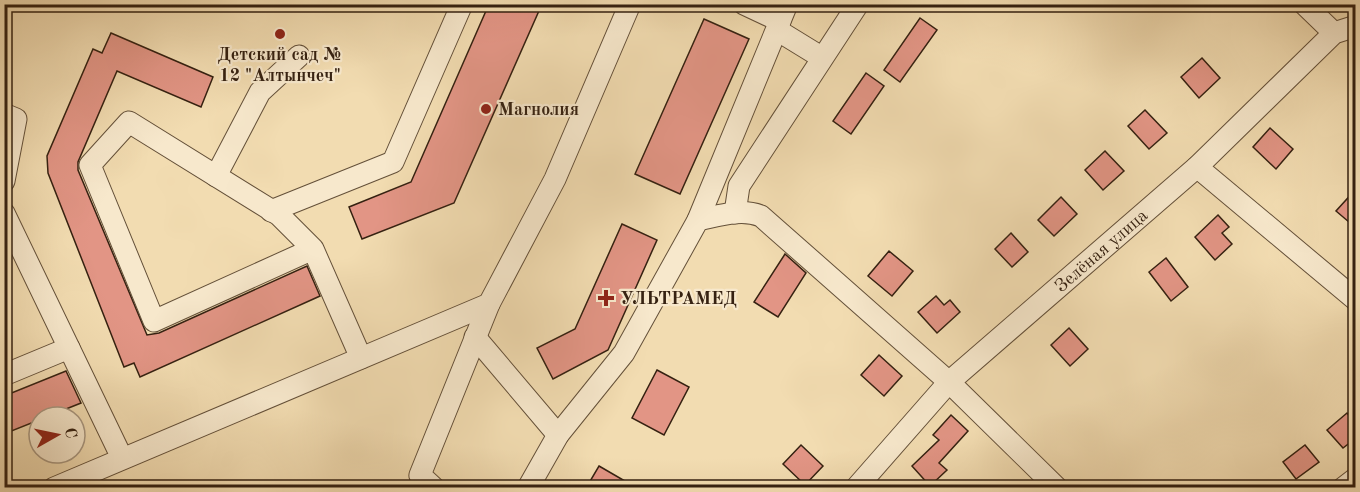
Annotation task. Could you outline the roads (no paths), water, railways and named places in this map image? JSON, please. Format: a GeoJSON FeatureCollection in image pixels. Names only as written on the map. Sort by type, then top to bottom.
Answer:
{"type":"FeatureCollection","features":[{"type":"Feature","properties":{"kind":"street"},"geometry":{"type":"LineString","coordinates":[[446,4],[448,38]]}},
{"type":"Feature","properties":{"kind":"street"},"geometry":{"type":"LineString","coordinates":[[271,211],[393,162],[462,4]]}},
{"type":"Feature","properties":{"kind":"street"},"geometry":{"type":"LineString","coordinates":[[423,483],[489,304],[555,179],[630,4]]}},
{"type":"Feature","properties":{"kind":"street"},"geometry":{"type":"LineString","coordinates":[[744,4],[781,18],[821,57]]}},
{"type":"Feature","properties":{"kind":"street"},"geometry":{"type":"LineString","coordinates":[[735,213],[739,186],[821,57],[858,4]]}},
{"type":"Feature","properties":{"kind":"street"},"geometry":{"type":"LineString","coordinates":[[1304,4],[1334,33]]}},
{"type":"Feature","properties":{"kind":"street"},"geometry":{"type":"LineString","coordinates":[[528,488],[558,435],[624,353],[698,220],[781,18]]}},
{"type":"Feature","properties":{"kind":"street","name":"Зелёная улица"},"geometry":{"type":"LineString","coordinates":[[856,488],[949,382],[1197,167],[1334,33],[1356,26]]}},
{"type":"Feature","properties":{"kind":"street"},"geometry":{"type":"LineString","coordinates":[[216,176],[260,92],[299,56]]}},
{"type":"Feature","properties":{"kind":"street"},"geometry":{"type":"LineString","coordinates":[[4,114],[16,119],[4,181]]}},
{"type":"Feature","properties":{"kind":"street"},"geometry":{"type":"LineString","coordinates":[[313,249],[154,321],[90,165],[129,122],[271,211],[313,249],[361,358]]}},
{"type":"Feature","properties":{"kind":"street"},"geometry":{"type":"LineString","coordinates":[[1197,167],[1356,300]]}},
{"type":"Feature","properties":{"kind":"street"},"geometry":{"type":"LineString","coordinates":[[698,220],[735,213],[752,212],[761,216],[949,382],[1057,488]]}},
{"type":"Feature","properties":{"kind":"street"},"geometry":{"type":"LineString","coordinates":[[4,213],[122,458]]}},
{"type":"Feature","properties":{"kind":"street"},"geometry":{"type":"LineString","coordinates":[[54,488],[489,304]]}},
{"type":"Feature","properties":{"kind":"street"},"geometry":{"type":"LineString","coordinates":[[476,337],[558,435]]}},
{"type":"Feature","properties":{"kind":"street"},"geometry":{"type":"LineString","coordinates":[[4,375],[69,348]]}},
{"type":"Feature","properties":{"kind":"street"},"geometry":{"type":"LineString","coordinates":[[1343,488],[1356,478]]}},
{"type":"Feature","properties":{"kind":"place","name":"Детский сад № 12 \"Алтынчеч\""},"geometry":{"type":"Point","coordinates":[280,34]}},
{"type":"Feature","properties":{"kind":"place","name":"Магнолия"},"geometry":{"type":"Point","coordinates":[486,109]}},
{"type":"Feature","properties":{"kind":"place","name":"УЛЬТРАМЕД"},"geometry":{"type":"Point","coordinates":[606,298]}}]}
